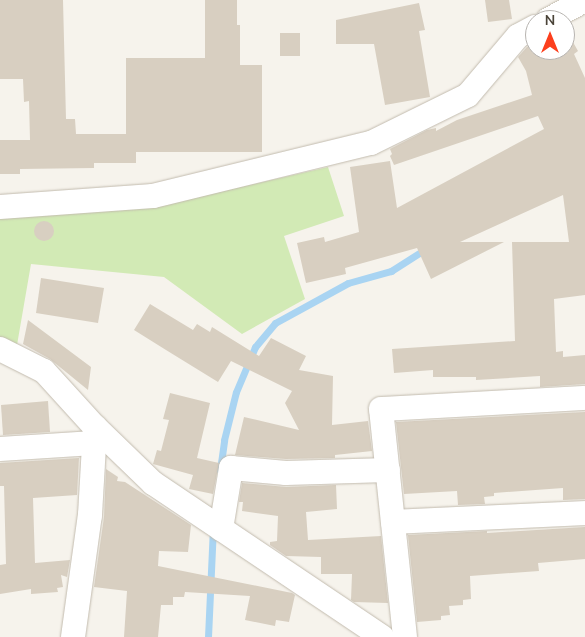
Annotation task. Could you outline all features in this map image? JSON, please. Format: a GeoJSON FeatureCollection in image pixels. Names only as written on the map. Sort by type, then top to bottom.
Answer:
{"type":"FeatureCollection","features":[{"type":"Feature","properties":{"kind":"street"},"geometry":{"type":"LineString","coordinates":[[566,10],[585,0]]}},
{"type":"Feature","properties":{"kind":"street"},"geometry":{"type":"LineString","coordinates":[[0,208],[154,196],[371,143],[468,95],[518,36],[525,32]]}},
{"type":"Feature","properties":{"kind":"street"},"geometry":{"type":"LineString","coordinates":[[0,349],[44,371],[95,435],[153,483],[382,637]]}},
{"type":"Feature","properties":{"kind":"street"},"geometry":{"type":"LineString","coordinates":[[406,637],[382,409],[585,398]]}},
{"type":"Feature","properties":{"kind":"street"},"geometry":{"type":"LineString","coordinates":[[0,449],[95,435]]}},
{"type":"Feature","properties":{"kind":"street"},"geometry":{"type":"LineString","coordinates":[[73,637],[90,515],[95,435]]}},
{"type":"Feature","properties":{"kind":"street"},"geometry":{"type":"LineString","coordinates":[[221,529],[231,468],[286,473],[388,470]]}},
{"type":"Feature","properties":{"kind":"street"},"geometry":{"type":"LineString","coordinates":[[393,522],[585,513]]}},
{"type":"Feature","properties":{"kind":"green space"},"geometry":{"type":"Polygon","coordinates":[[[328,167],[344,216],[284,236],[305,299],[242,334],[164,277],[31,264],[17,345],[0,338],[0,216],[166,204],[328,167]]]}},
{"type":"Feature","properties":{"kind":"building"},"geometry":{"type":"Polygon","coordinates":[[[0,0],[63,0],[66,119],[75,119],[76,134],[126,134],[126,58],[205,58],[205,0],[237,0],[237,25],[240,25],[240,65],[262,65],[262,152],[136,152],[136,163],[94,163],[94,168],[20,169],[20,174],[0,174],[0,140],[30,140],[29,101],[24,102],[23,79],[0,79],[0,0]]]}},
{"type":"Feature","properties":{"kind":"building"},"geometry":{"type":"Polygon","coordinates":[[[485,0],[509,0],[512,19],[488,22],[485,0]]]}},
{"type":"Feature","properties":{"kind":"building"},"geometry":{"type":"Polygon","coordinates":[[[419,3],[425,30],[419,31],[430,97],[385,105],[374,44],[336,44],[336,20],[419,3]]]}},
{"type":"Feature","properties":{"kind":"building"},"geometry":{"type":"Polygon","coordinates":[[[280,33],[300,33],[300,56],[280,56],[280,33]]]}},
{"type":"Feature","properties":{"kind":"building"},"geometry":{"type":"Polygon","coordinates":[[[525,49],[525,60],[575,60],[575,56],[585,78],[585,295],[554,299],[556,352],[563,351],[563,357],[585,355],[585,384],[540,387],[540,376],[476,380],[476,377],[433,377],[433,370],[394,373],[392,349],[515,341],[512,242],[569,242],[563,195],[460,242],[504,242],[431,279],[417,248],[345,268],[346,274],[306,283],[297,243],[324,237],[325,242],[359,232],[350,167],[390,161],[397,208],[544,129],[538,116],[394,165],[390,156],[392,154],[390,149],[427,130],[436,128],[436,131],[457,120],[532,95],[526,71],[518,57],[525,49]]]}},
{"type":"Feature","properties":{"kind":"building"},"geometry":{"type":"Polygon","coordinates":[[[44,221],[51,224],[54,231],[51,238],[44,241],[37,238],[34,231],[37,224],[44,221]]]}},
{"type":"Feature","properties":{"kind":"building"},"geometry":{"type":"Polygon","coordinates":[[[41,278],[104,288],[98,323],[36,313],[41,278]]]}},
{"type":"Feature","properties":{"kind":"building"},"geometry":{"type":"Polygon","coordinates":[[[150,304],[193,330],[197,324],[210,332],[212,327],[259,356],[271,338],[306,356],[299,370],[333,376],[332,425],[368,421],[372,451],[335,455],[335,458],[286,459],[235,455],[244,417],[299,430],[285,403],[292,391],[231,361],[218,382],[134,330],[150,304]]]}},
{"type":"Feature","properties":{"kind":"building"},"geometry":{"type":"Polygon","coordinates":[[[28,320],[91,367],[88,390],[50,359],[23,344],[28,320]]]}},
{"type":"Feature","properties":{"kind":"building"},"geometry":{"type":"Polygon","coordinates":[[[170,393],[210,403],[197,458],[219,463],[213,494],[189,489],[193,475],[153,464],[157,450],[161,451],[169,420],[163,419],[170,393]]]}},
{"type":"Feature","properties":{"kind":"building"},"geometry":{"type":"Polygon","coordinates":[[[48,401],[50,432],[3,435],[1,405],[48,401]]]}},
{"type":"Feature","properties":{"kind":"building"},"geometry":{"type":"Polygon","coordinates":[[[585,412],[585,499],[563,500],[563,488],[494,493],[494,496],[484,497],[485,504],[458,505],[457,491],[404,494],[396,422],[585,412]]]}},
{"type":"Feature","properties":{"kind":"building"},"geometry":{"type":"Polygon","coordinates":[[[79,458],[77,495],[33,498],[35,563],[70,560],[67,577],[61,575],[63,587],[57,588],[58,592],[31,594],[31,589],[0,594],[0,565],[6,564],[4,486],[0,486],[0,463],[79,458]]]}},
{"type":"Feature","properties":{"kind":"building"},"geometry":{"type":"Polygon","coordinates":[[[106,469],[118,477],[117,481],[125,482],[191,525],[188,552],[159,551],[158,566],[292,593],[295,595],[289,622],[276,620],[275,626],[245,620],[250,596],[185,592],[184,597],[173,597],[173,605],[161,605],[158,637],[124,637],[127,591],[94,587],[104,517],[106,469]]]}},
{"type":"Feature","properties":{"kind":"building"},"geometry":{"type":"Polygon","coordinates":[[[242,483],[286,487],[336,485],[337,509],[306,512],[308,540],[381,536],[388,603],[354,602],[351,600],[352,574],[321,574],[321,557],[286,556],[270,545],[270,542],[277,541],[278,516],[242,511],[243,502],[239,502],[242,483]]]}},
{"type":"Feature","properties":{"kind":"building"},"geometry":{"type":"Polygon","coordinates":[[[585,527],[585,559],[538,563],[539,571],[470,576],[471,599],[463,600],[463,605],[449,606],[450,615],[441,616],[441,620],[417,622],[408,535],[487,531],[487,533],[585,527]]]}},
{"type":"Feature","properties":{"kind":"waterway"},"geometry":{"type":"LineString","coordinates":[[220,470],[224,440],[236,392],[255,347],[275,323],[348,283],[391,271],[427,248]]}},
{"type":"Feature","properties":{"kind":"waterway"},"geometry":{"type":"LineString","coordinates":[[208,637],[213,528]]}}]}
